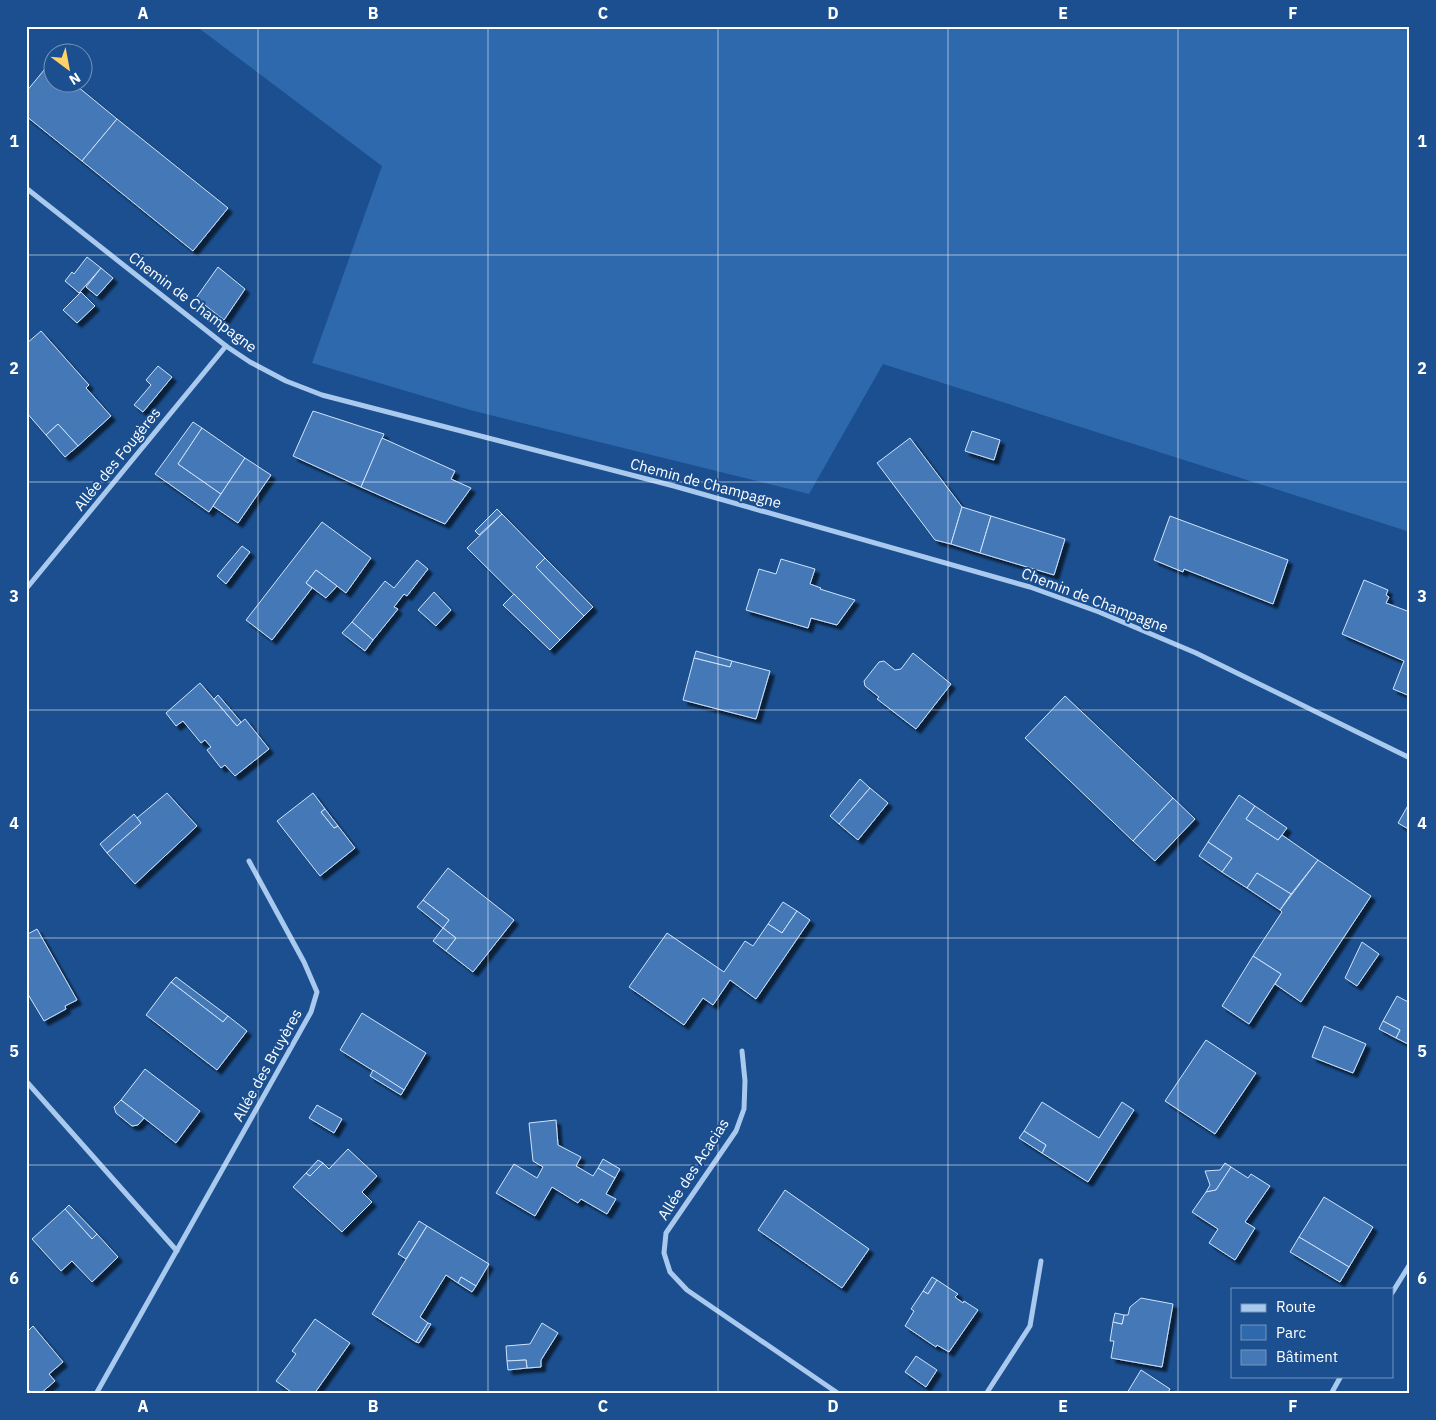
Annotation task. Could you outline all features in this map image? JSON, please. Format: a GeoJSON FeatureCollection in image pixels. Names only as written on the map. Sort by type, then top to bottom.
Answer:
{"type":"FeatureCollection","features":[{"type":"Feature","properties":{"kind":"street","name":"Chemin de Champagne"},"geometry":{"type":"LineString","coordinates":[[26,188],[226,346],[286,382],[322,395],[674,486],[1030,588],[1099,612],[1196,653],[1410,758]]}},
{"type":"Feature","properties":{"kind":"street","name":"Allée des Fougères"},"geometry":{"type":"LineString","coordinates":[[26,589],[226,346]]}},
{"type":"Feature","properties":{"kind":"street","name":"Allée des Bruyères"},"geometry":{"type":"LineString","coordinates":[[96,1394],[311,1012],[316,992],[304,962],[249,861]]}},
{"type":"Feature","properties":{"kind":"street","name":"Allée des Acacias"},"geometry":{"type":"LineString","coordinates":[[742,1051],[745,1081],[744,1108],[736,1131],[666,1233],[664,1253],[670,1272],[687,1290],[839,1394]]}},
{"type":"Feature","properties":{"kind":"street"},"geometry":{"type":"LineString","coordinates":[[26,1082],[177,1250]]}},
{"type":"Feature","properties":{"kind":"street"},"geometry":{"type":"LineString","coordinates":[[986,1394],[1030,1326],[1041,1261]]}},
{"type":"Feature","properties":{"kind":"street"},"geometry":{"type":"LineString","coordinates":[[1394,1290],[1410,1264]]}},
{"type":"Feature","properties":{"kind":"street"},"geometry":{"type":"LineString","coordinates":[[1331,1394],[1340,1378]]}},
{"type":"Feature","properties":{"kind":"green space"},"geometry":{"type":"Polygon","coordinates":[[[196,26],[1410,26],[1410,532],[883,364],[809,494],[470,410],[312,363],[382,166],[196,26]]]}},
{"type":"Feature","properties":{"kind":"building"},"geometry":{"type":"Polygon","coordinates":[[[42,73],[42,92],[84,92],[117,119],[82,161],[26,116],[26,92],[42,73]]]}},
{"type":"Feature","properties":{"kind":"building"},"geometry":{"type":"Polygon","coordinates":[[[117,119],[228,208],[193,251],[82,161],[117,119]]]}},
{"type":"Feature","properties":{"kind":"building"},"geometry":{"type":"Polygon","coordinates":[[[87,257],[101,268],[79,293],[65,281],[72,272],[74,274],[87,257]]]}},
{"type":"Feature","properties":{"kind":"building"},"geometry":{"type":"Polygon","coordinates":[[[218,267],[245,289],[224,320],[196,298],[218,267]]]}},
{"type":"Feature","properties":{"kind":"building"},"geometry":{"type":"Polygon","coordinates":[[[101,268],[113,278],[97,296],[86,287],[101,268]]]}},
{"type":"Feature","properties":{"kind":"building"},"geometry":{"type":"Polygon","coordinates":[[[81,292],[95,306],[77,323],[63,310],[81,292]]]}},
{"type":"Feature","properties":{"kind":"building"},"geometry":{"type":"Polygon","coordinates":[[[41,331],[89,385],[86,388],[111,416],[78,446],[58,424],[46,435],[26,412],[26,344],[41,331]]]}},
{"type":"Feature","properties":{"kind":"building"},"geometry":{"type":"Polygon","coordinates":[[[158,366],[172,377],[143,412],[134,405],[151,385],[146,380],[158,366]]]}},
{"type":"Feature","properties":{"kind":"building"},"geometry":{"type":"Polygon","coordinates":[[[313,411],[384,434],[361,487],[293,456],[313,411]]]}},
{"type":"Feature","properties":{"kind":"building"},"geometry":{"type":"Polygon","coordinates":[[[193,422],[202,428],[178,464],[221,494],[209,512],[155,474],[193,422]]]}},
{"type":"Feature","properties":{"kind":"building"},"geometry":{"type":"Polygon","coordinates":[[[58,424],[78,446],[65,457],[46,435],[58,424]]]}},
{"type":"Feature","properties":{"kind":"building"},"geometry":{"type":"Polygon","coordinates":[[[202,428],[245,458],[221,494],[178,464],[202,428]]]}},
{"type":"Feature","properties":{"kind":"building"},"geometry":{"type":"Polygon","coordinates":[[[972,431],[1000,440],[994,460],[965,451],[972,431]]]}},
{"type":"Feature","properties":{"kind":"building"},"geometry":{"type":"Polygon","coordinates":[[[382,438],[455,471],[451,479],[471,488],[445,524],[361,487],[382,438]]]}},
{"type":"Feature","properties":{"kind":"building"},"geometry":{"type":"Polygon","coordinates":[[[910,438],[962,507],[951,544],[935,540],[877,463],[910,438]]]}},
{"type":"Feature","properties":{"kind":"building"},"geometry":{"type":"Polygon","coordinates":[[[245,458],[271,475],[238,523],[213,506],[245,458]]]}},
{"type":"Feature","properties":{"kind":"building"},"geometry":{"type":"Polygon","coordinates":[[[962,507],[991,516],[980,553],[951,544],[962,507]]]}},
{"type":"Feature","properties":{"kind":"building"},"geometry":{"type":"Polygon","coordinates":[[[497,509],[502,514],[479,535],[475,531],[497,509]]]}},
{"type":"Feature","properties":{"kind":"building"},"geometry":{"type":"Polygon","coordinates":[[[502,514],[545,558],[536,567],[584,616],[560,640],[467,548],[502,514]]]}},
{"type":"Feature","properties":{"kind":"building"},"geometry":{"type":"Polygon","coordinates":[[[991,516],[1065,539],[1054,575],[980,553],[991,516]]]}},
{"type":"Feature","properties":{"kind":"building"},"geometry":{"type":"Polygon","coordinates":[[[1170,516],[1288,560],[1273,604],[1184,569],[1183,572],[1154,560],[1170,516]]]}},
{"type":"Feature","properties":{"kind":"building"},"geometry":{"type":"Polygon","coordinates":[[[322,522],[371,558],[346,593],[316,570],[306,583],[312,588],[272,640],[246,620],[322,522]]]}},
{"type":"Feature","properties":{"kind":"building"},"geometry":{"type":"Polygon","coordinates":[[[242,546],[250,552],[226,584],[217,576],[242,546]]]}},
{"type":"Feature","properties":{"kind":"building"},"geometry":{"type":"Polygon","coordinates":[[[545,558],[593,607],[584,616],[536,567],[545,558]]]}},
{"type":"Feature","properties":{"kind":"building"},"geometry":{"type":"Polygon","coordinates":[[[781,559],[815,569],[810,584],[855,600],[837,625],[811,618],[808,628],[746,610],[759,569],[776,574],[781,559]]]}},
{"type":"Feature","properties":{"kind":"building"},"geometry":{"type":"Polygon","coordinates":[[[417,560],[428,569],[407,596],[404,594],[394,607],[398,609],[373,640],[352,622],[385,581],[394,588],[417,560]]]}},
{"type":"Feature","properties":{"kind":"building"},"geometry":{"type":"Polygon","coordinates":[[[316,570],[337,586],[326,598],[306,583],[316,570]]]}},
{"type":"Feature","properties":{"kind":"building"},"geometry":{"type":"Polygon","coordinates":[[[1364,580],[1388,590],[1386,595],[1389,597],[1386,603],[1410,612],[1410,696],[1393,689],[1404,661],[1342,634],[1364,580]]]}},
{"type":"Feature","properties":{"kind":"building"},"geometry":{"type":"Polygon","coordinates":[[[434,592],[451,610],[436,626],[418,610],[434,592]]]}},
{"type":"Feature","properties":{"kind":"building"},"geometry":{"type":"Polygon","coordinates":[[[514,594],[560,640],[550,650],[503,605],[514,594]]]}},
{"type":"Feature","properties":{"kind":"building"},"geometry":{"type":"Polygon","coordinates":[[[352,622],[373,640],[365,651],[342,633],[352,622]]]}},
{"type":"Feature","properties":{"kind":"building"},"geometry":{"type":"Polygon","coordinates":[[[696,651],[732,661],[730,667],[694,658],[696,651]]]}},
{"type":"Feature","properties":{"kind":"building"},"geometry":{"type":"Polygon","coordinates":[[[913,653],[951,684],[916,729],[877,699],[879,697],[865,686],[864,681],[879,662],[884,661],[895,670],[901,669],[913,653]]]}},
{"type":"Feature","properties":{"kind":"building"},"geometry":{"type":"Polygon","coordinates":[[[694,658],[730,667],[732,661],[770,671],[756,719],[683,700],[694,658]]]}},
{"type":"Feature","properties":{"kind":"building"},"geometry":{"type":"Polygon","coordinates":[[[200,683],[237,726],[245,719],[269,749],[235,776],[225,765],[221,768],[207,750],[211,747],[205,740],[201,743],[183,721],[176,726],[166,713],[200,683]]]}},
{"type":"Feature","properties":{"kind":"building"},"geometry":{"type":"Polygon","coordinates":[[[218,695],[241,722],[237,726],[214,699],[218,695]]]}},
{"type":"Feature","properties":{"kind":"building"},"geometry":{"type":"Polygon","coordinates":[[[1065,696],[1173,798],[1133,841],[1025,738],[1065,696]]]}},
{"type":"Feature","properties":{"kind":"building"},"geometry":{"type":"Polygon","coordinates":[[[860,779],[870,788],[839,824],[830,816],[860,779]]]}},
{"type":"Feature","properties":{"kind":"building"},"geometry":{"type":"Polygon","coordinates":[[[870,788],[888,803],[858,840],[839,824],[870,788]]]}},
{"type":"Feature","properties":{"kind":"building"},"geometry":{"type":"Polygon","coordinates":[[[167,793],[197,826],[135,884],[107,853],[141,823],[137,818],[167,793]]]}},
{"type":"Feature","properties":{"kind":"building"},"geometry":{"type":"Polygon","coordinates":[[[313,793],[325,809],[321,812],[334,828],[338,826],[355,848],[320,876],[277,821],[313,793]]]}},
{"type":"Feature","properties":{"kind":"building"},"geometry":{"type":"Polygon","coordinates":[[[1239,795],[1255,806],[1246,819],[1278,840],[1282,835],[1318,860],[1291,894],[1257,873],[1247,888],[1222,872],[1232,858],[1208,842],[1239,795]]]}},
{"type":"Feature","properties":{"kind":"building"},"geometry":{"type":"Polygon","coordinates":[[[1173,798],[1195,819],[1155,861],[1133,841],[1173,798]]]}},
{"type":"Feature","properties":{"kind":"building"},"geometry":{"type":"Polygon","coordinates":[[[1410,802],[1410,830],[1398,823],[1410,802]]]}},
{"type":"Feature","properties":{"kind":"building"},"geometry":{"type":"Polygon","coordinates":[[[1255,806],[1287,828],[1278,840],[1246,819],[1255,806]]]}},
{"type":"Feature","properties":{"kind":"building"},"geometry":{"type":"Polygon","coordinates":[[[325,809],[338,826],[334,828],[321,812],[325,809]]]}},
{"type":"Feature","properties":{"kind":"building"},"geometry":{"type":"Polygon","coordinates":[[[134,814],[141,823],[107,853],[100,844],[134,814]]]}},
{"type":"Feature","properties":{"kind":"building"},"geometry":{"type":"Polygon","coordinates":[[[1208,842],[1232,858],[1222,872],[1199,856],[1208,842]]]}},
{"type":"Feature","properties":{"kind":"building"},"geometry":{"type":"Polygon","coordinates":[[[1318,860],[1371,896],[1301,1002],[1275,984],[1281,974],[1253,956],[1282,912],[1280,910],[1318,860]]]}},
{"type":"Feature","properties":{"kind":"building"},"geometry":{"type":"Polygon","coordinates":[[[448,868],[514,920],[473,972],[446,951],[456,938],[443,928],[449,920],[423,900],[448,868]]]}},
{"type":"Feature","properties":{"kind":"building"},"geometry":{"type":"Polygon","coordinates":[[[1257,873],[1291,894],[1280,910],[1247,888],[1257,873]]]}},
{"type":"Feature","properties":{"kind":"building"},"geometry":{"type":"Polygon","coordinates":[[[423,900],[449,920],[443,928],[417,907],[423,900]]]}},
{"type":"Feature","properties":{"kind":"building"},"geometry":{"type":"Polygon","coordinates":[[[783,902],[797,911],[782,933],[768,924],[783,902]]]}},
{"type":"Feature","properties":{"kind":"building"},"geometry":{"type":"Polygon","coordinates":[[[797,911],[810,920],[756,999],[730,980],[713,1005],[703,998],[684,1025],[629,987],[667,933],[724,972],[745,941],[753,946],[768,924],[782,933],[797,911]]]}},
{"type":"Feature","properties":{"kind":"building"},"geometry":{"type":"Polygon","coordinates":[[[443,928],[456,938],[446,951],[433,941],[443,928]]]}},
{"type":"Feature","properties":{"kind":"building"},"geometry":{"type":"Polygon","coordinates":[[[37,929],[77,1000],[65,1006],[66,1009],[44,1021],[26,991],[26,984],[29,983],[26,979],[26,935],[37,929]]]}},
{"type":"Feature","properties":{"kind":"building"},"geometry":{"type":"Polygon","coordinates":[[[1362,942],[1379,954],[1357,986],[1345,978],[1362,942]]]}},
{"type":"Feature","properties":{"kind":"building"},"geometry":{"type":"Polygon","coordinates":[[[1253,956],[1281,974],[1249,1024],[1222,1006],[1253,956]]]}},
{"type":"Feature","properties":{"kind":"building"},"geometry":{"type":"Polygon","coordinates":[[[176,977],[228,1016],[223,1022],[171,982],[176,977]]]}},
{"type":"Feature","properties":{"kind":"building"},"geometry":{"type":"Polygon","coordinates":[[[171,982],[223,1022],[228,1016],[247,1031],[217,1070],[146,1015],[171,982]]]}},
{"type":"Feature","properties":{"kind":"building"},"geometry":{"type":"Polygon","coordinates":[[[1397,996],[1410,1003],[1410,1045],[1396,1038],[1400,1030],[1383,1021],[1397,996]]]}},
{"type":"Feature","properties":{"kind":"building"},"geometry":{"type":"Polygon","coordinates":[[[362,1013],[426,1053],[404,1090],[340,1050],[362,1013]]]}},
{"type":"Feature","properties":{"kind":"building"},"geometry":{"type":"Polygon","coordinates":[[[1383,1021],[1400,1030],[1396,1038],[1379,1029],[1383,1021]]]}},
{"type":"Feature","properties":{"kind":"building"},"geometry":{"type":"Polygon","coordinates":[[[1324,1026],[1366,1044],[1353,1073],[1312,1057],[1324,1026]]]}},
{"type":"Feature","properties":{"kind":"building"},"geometry":{"type":"Polygon","coordinates":[[[1206,1040],[1256,1073],[1215,1134],[1165,1101],[1206,1040]]]}},
{"type":"Feature","properties":{"kind":"building"},"geometry":{"type":"Polygon","coordinates":[[[145,1069],[200,1111],[176,1143],[121,1100],[145,1069]]]}},
{"type":"Feature","properties":{"kind":"building"},"geometry":{"type":"Polygon","coordinates":[[[373,1070],[404,1090],[401,1095],[370,1076],[373,1070]]]}},
{"type":"Feature","properties":{"kind":"building"},"geometry":{"type":"Polygon","coordinates":[[[121,1100],[144,1118],[138,1125],[132,1126],[116,1113],[114,1107],[121,1100]]]}},
{"type":"Feature","properties":{"kind":"building"},"geometry":{"type":"Polygon","coordinates":[[[1042,1102],[1099,1138],[1122,1102],[1134,1110],[1088,1182],[1042,1153],[1046,1145],[1024,1131],[1042,1102]]]}},
{"type":"Feature","properties":{"kind":"building"},"geometry":{"type":"Polygon","coordinates":[[[317,1105],[342,1119],[334,1133],[309,1118],[317,1105]]]}},
{"type":"Feature","properties":{"kind":"building"},"geometry":{"type":"Polygon","coordinates":[[[556,1120],[558,1145],[581,1157],[576,1166],[593,1176],[598,1168],[615,1178],[606,1194],[616,1199],[607,1214],[581,1199],[578,1203],[552,1187],[535,1216],[496,1193],[514,1164],[537,1178],[543,1167],[533,1161],[529,1123],[556,1120]]]}},
{"type":"Feature","properties":{"kind":"building"},"geometry":{"type":"Polygon","coordinates":[[[1024,1131],[1046,1145],[1042,1153],[1019,1138],[1024,1131]]]}},
{"type":"Feature","properties":{"kind":"building"},"geometry":{"type":"Polygon","coordinates":[[[348,1149],[377,1176],[362,1192],[372,1202],[342,1232],[293,1187],[306,1173],[310,1176],[323,1163],[329,1169],[348,1149]]]}},
{"type":"Feature","properties":{"kind":"building"},"geometry":{"type":"Polygon","coordinates":[[[603,1159],[620,1169],[615,1178],[598,1168],[603,1159]]]}},
{"type":"Feature","properties":{"kind":"building"},"geometry":{"type":"Polygon","coordinates":[[[318,1160],[323,1163],[310,1176],[306,1173],[318,1160]]]}},
{"type":"Feature","properties":{"kind":"building"},"geometry":{"type":"Polygon","coordinates":[[[1225,1163],[1231,1167],[1216,1190],[1206,1192],[1210,1185],[1205,1171],[1220,1170],[1225,1163]]]}},
{"type":"Feature","properties":{"kind":"building"},"geometry":{"type":"Polygon","coordinates":[[[1231,1167],[1248,1178],[1251,1174],[1270,1186],[1245,1222],[1255,1228],[1235,1260],[1209,1243],[1218,1229],[1192,1212],[1206,1192],[1216,1190],[1231,1167]]]}},
{"type":"Feature","properties":{"kind":"building"},"geometry":{"type":"Polygon","coordinates":[[[785,1190],[869,1249],[842,1288],[758,1230],[785,1190]]]}},
{"type":"Feature","properties":{"kind":"building"},"geometry":{"type":"Polygon","coordinates":[[[1324,1197],[1373,1227],[1349,1267],[1299,1237],[1324,1197]]]}},
{"type":"Feature","properties":{"kind":"building"},"geometry":{"type":"Polygon","coordinates":[[[69,1205],[97,1234],[92,1239],[65,1209],[69,1205]]]}},
{"type":"Feature","properties":{"kind":"building"},"geometry":{"type":"Polygon","coordinates":[[[65,1209],[92,1239],[97,1234],[118,1257],[92,1282],[72,1261],[61,1271],[32,1239],[65,1209]]]}},
{"type":"Feature","properties":{"kind":"building"},"geometry":{"type":"Polygon","coordinates":[[[419,1221],[427,1226],[406,1259],[398,1254],[419,1221]]]}},
{"type":"Feature","properties":{"kind":"building"},"geometry":{"type":"Polygon","coordinates":[[[427,1226],[489,1264],[476,1286],[461,1277],[458,1283],[446,1275],[420,1317],[428,1323],[416,1342],[372,1314],[427,1226]]]}},
{"type":"Feature","properties":{"kind":"building"},"geometry":{"type":"Polygon","coordinates":[[[1299,1237],[1349,1267],[1340,1282],[1290,1252],[1299,1237]]]}},
{"type":"Feature","properties":{"kind":"building"},"geometry":{"type":"Polygon","coordinates":[[[461,1277],[476,1286],[472,1292],[458,1283],[461,1277]]]}},
{"type":"Feature","properties":{"kind":"building"},"geometry":{"type":"Polygon","coordinates":[[[932,1277],[937,1280],[928,1294],[923,1291],[932,1277]]]}},
{"type":"Feature","properties":{"kind":"building"},"geometry":{"type":"Polygon","coordinates":[[[937,1280],[958,1294],[955,1297],[963,1303],[964,1301],[978,1310],[949,1352],[937,1345],[936,1347],[905,1326],[914,1311],[911,1309],[923,1291],[928,1294],[937,1280]]]}},
{"type":"Feature","properties":{"kind":"building"},"geometry":{"type":"Polygon","coordinates":[[[1141,1298],[1173,1304],[1162,1367],[1111,1358],[1114,1341],[1110,1341],[1113,1322],[1122,1324],[1124,1315],[1128,1315],[1130,1307],[1141,1298]]]}},
{"type":"Feature","properties":{"kind":"building"},"geometry":{"type":"Polygon","coordinates":[[[1115,1313],[1124,1315],[1122,1324],[1113,1322],[1115,1313]]]}},
{"type":"Feature","properties":{"kind":"building"},"geometry":{"type":"Polygon","coordinates":[[[315,1319],[350,1343],[314,1394],[294,1394],[276,1381],[296,1354],[292,1351],[315,1319]]]}},
{"type":"Feature","properties":{"kind":"building"},"geometry":{"type":"Polygon","coordinates":[[[428,1323],[431,1324],[419,1343],[416,1342],[428,1323]]]}},
{"type":"Feature","properties":{"kind":"building"},"geometry":{"type":"Polygon","coordinates":[[[542,1323],[558,1333],[541,1360],[541,1367],[527,1368],[526,1360],[507,1361],[506,1346],[530,1344],[542,1323]]]}},
{"type":"Feature","properties":{"kind":"building"},"geometry":{"type":"Polygon","coordinates":[[[33,1326],[63,1362],[49,1374],[55,1381],[40,1394],[32,1394],[26,1387],[26,1329],[28,1331],[33,1326]]]}},
{"type":"Feature","properties":{"kind":"building"},"geometry":{"type":"Polygon","coordinates":[[[916,1356],[937,1370],[926,1387],[905,1372],[916,1356]]]}},
{"type":"Feature","properties":{"kind":"building"},"geometry":{"type":"Polygon","coordinates":[[[526,1360],[527,1368],[508,1370],[507,1361],[526,1360]]]}},
{"type":"Feature","properties":{"kind":"building"},"geometry":{"type":"Polygon","coordinates":[[[1141,1370],[1170,1389],[1167,1394],[1127,1393],[1141,1370]]]}}]}
